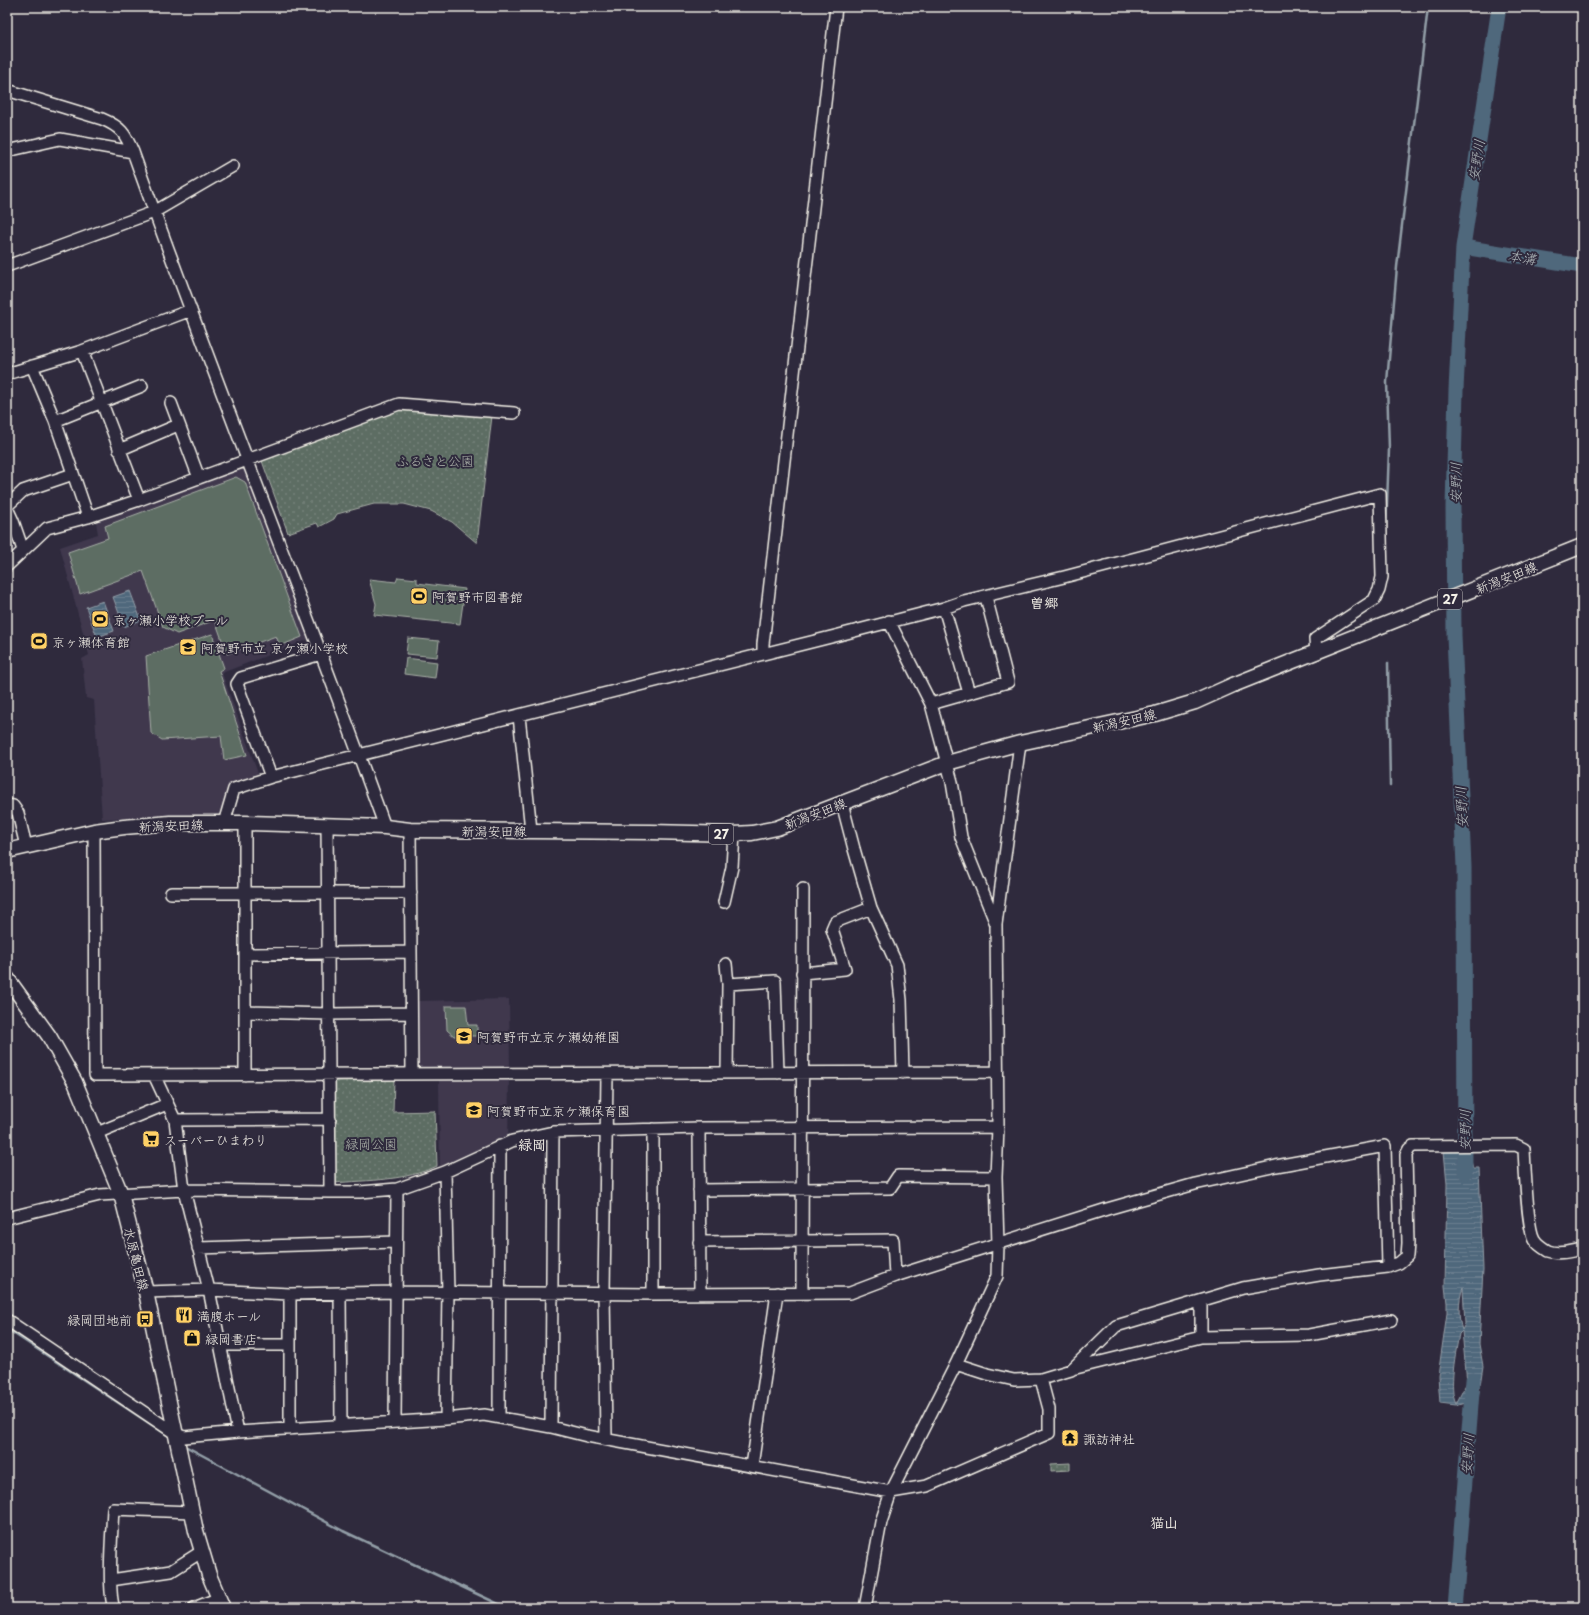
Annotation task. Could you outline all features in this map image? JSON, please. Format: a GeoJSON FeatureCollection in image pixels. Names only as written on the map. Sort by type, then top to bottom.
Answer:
{"type":"FeatureCollection","features":[{"type":"Feature","properties":{"kind":"main road","name":"新潟安田線"},"geometry":{"type":"LineString","coordinates":[[7,851],[94,831],[170,823],[245,823],[385,827],[410,830],[752,833],[776,828],[947,763],[1020,743],[1162,712],[1195,702],[1233,685],[1582,546]]}},
{"type":"Feature","properties":{"kind":"main road","name":"水原亀田線"},"geometry":{"type":"LineString","coordinates":[[7,978],[35,1015],[75,1082],[97,1133],[113,1176],[122,1194],[146,1292],[201,1552],[221,1603]]}},
{"type":"Feature","properties":{"kind":"street"},"geometry":{"type":"LineString","coordinates":[[763,654],[762,644],[836,7]]}},
{"type":"Feature","properties":{"kind":"street"},"geometry":{"type":"LineString","coordinates":[[7,90],[115,125],[123,132],[133,152],[154,212],[320,654],[360,756],[385,827]]}},
{"type":"Feature","properties":{"kind":"street"},"geometry":{"type":"LineString","coordinates":[[7,151],[60,139],[133,152]]}},
{"type":"Feature","properties":{"kind":"street"},"geometry":{"type":"LineString","coordinates":[[7,266],[154,212],[233,166]]}},
{"type":"Feature","properties":{"kind":"street"},"geometry":{"type":"LineString","coordinates":[[7,374],[82,351],[191,310]]}},
{"type":"Feature","properties":{"kind":"street"},"geometry":{"type":"LineString","coordinates":[[82,351],[139,500]]}},
{"type":"Feature","properties":{"kind":"street"},"geometry":{"type":"LineString","coordinates":[[32,366],[55,421],[88,517]]}},
{"type":"Feature","properties":{"kind":"street"},"geometry":{"type":"LineString","coordinates":[[55,421],[142,386]]}},
{"type":"Feature","properties":{"kind":"street"},"geometry":{"type":"LineString","coordinates":[[170,403],[199,478]]}},
{"type":"Feature","properties":{"kind":"street"},"geometry":{"type":"LineString","coordinates":[[7,566],[47,528],[88,517],[139,500],[399,404],[514,413]]}},
{"type":"Feature","properties":{"kind":"street"},"geometry":{"type":"LineString","coordinates":[[119,450],[178,426]]}},
{"type":"Feature","properties":{"kind":"street"},"geometry":{"type":"LineString","coordinates":[[23,550],[14,521],[7,507],[22,491],[73,474]]}},
{"type":"Feature","properties":{"kind":"street"},"geometry":{"type":"LineString","coordinates":[[224,823],[234,789],[271,777],[360,756],[944,608],[964,601],[986,597],[1380,494],[1382,577],[1379,590],[1374,600],[1315,639],[1316,653]]}},
{"type":"Feature","properties":{"kind":"street"},"geometry":{"type":"LineString","coordinates":[[931,704],[1008,682],[986,597]]}},
{"type":"Feature","properties":{"kind":"street"},"geometry":{"type":"LineString","coordinates":[[944,608],[969,693]]}},
{"type":"Feature","properties":{"kind":"street"},"geometry":{"type":"LineString","coordinates":[[889,621],[931,704],[952,782],[961,837],[996,924]]}},
{"type":"Feature","properties":{"kind":"street"},"geometry":{"type":"LineString","coordinates":[[271,777],[237,684],[241,678],[320,654]]}},
{"type":"Feature","properties":{"kind":"street"},"geometry":{"type":"LineString","coordinates":[[519,716],[531,830]]}},
{"type":"Feature","properties":{"kind":"street"},"geometry":{"type":"LineString","coordinates":[[865,1608],[881,1522],[891,1492],[956,1364],[997,1276],[998,1245],[996,1177],[998,1072],[996,924],[1020,743]]}},
{"type":"Feature","properties":{"kind":"street"},"geometry":{"type":"LineString","coordinates":[[842,803],[871,908],[897,965],[901,1000],[903,1072]]}},
{"type":"Feature","properties":{"kind":"street"},"geometry":{"type":"LineString","coordinates":[[7,805],[13,806],[18,813],[26,846]]}},
{"type":"Feature","properties":{"kind":"street"},"geometry":{"type":"LineString","coordinates":[[245,823],[245,1075]]}},
{"type":"Feature","properties":{"kind":"street"},"geometry":{"type":"LineString","coordinates":[[327,826],[330,1192]]}},
{"type":"Feature","properties":{"kind":"street"},"geometry":{"type":"LineString","coordinates":[[410,830],[412,1074]]}},
{"type":"Feature","properties":{"kind":"street"},"geometry":{"type":"LineString","coordinates":[[94,831],[95,1075],[998,1072]]}},
{"type":"Feature","properties":{"kind":"street"},"geometry":{"type":"LineString","coordinates":[[724,902],[732,867],[734,834]]}},
{"type":"Feature","properties":{"kind":"street"},"geometry":{"type":"LineString","coordinates":[[802,1292],[803,888]]}},
{"type":"Feature","properties":{"kind":"street"},"geometry":{"type":"LineString","coordinates":[[171,893],[411,893]]}},
{"type":"Feature","properties":{"kind":"street"},"geometry":{"type":"LineString","coordinates":[[802,973],[845,969],[832,929],[835,922],[871,908]]}},
{"type":"Feature","properties":{"kind":"street"},"geometry":{"type":"LineString","coordinates":[[245,954],[411,952]]}},
{"type":"Feature","properties":{"kind":"street"},"geometry":{"type":"LineString","coordinates":[[726,964],[728,984],[727,1073]]}},
{"type":"Feature","properties":{"kind":"street"},"geometry":{"type":"LineString","coordinates":[[728,984],[775,982],[778,1073]]}},
{"type":"Feature","properties":{"kind":"street"},"geometry":{"type":"LineString","coordinates":[[245,1012],[329,1014],[411,1013]]}},
{"type":"Feature","properties":{"kind":"street"},"geometry":{"type":"LineString","coordinates":[[606,1438],[604,1292],[607,1074]]}},
{"type":"Feature","properties":{"kind":"street"},"geometry":{"type":"LineString","coordinates":[[154,1075],[176,1120],[184,1190],[209,1290],[238,1432]]}},
{"type":"Feature","properties":{"kind":"street"},"geometry":{"type":"LineString","coordinates":[[97,1133],[167,1104]]}},
{"type":"Feature","properties":{"kind":"street"},"geometry":{"type":"LineString","coordinates":[[176,1120],[330,1119]]}},
{"type":"Feature","properties":{"kind":"street"},"geometry":{"type":"LineString","coordinates":[[7,1218],[100,1195],[184,1190],[360,1192],[397,1189],[445,1172],[512,1141],[553,1132],[698,1128],[998,1127]]}},
{"type":"Feature","properties":{"kind":"street"},"geometry":{"type":"LineString","coordinates":[[698,1128],[700,1293]]}},
{"type":"Feature","properties":{"kind":"street"},"geometry":{"type":"LineString","coordinates":[[653,1129],[653,1294]]}},
{"type":"Feature","properties":{"kind":"street"},"geometry":{"type":"LineString","coordinates":[[552,1426],[553,1132]]}},
{"type":"Feature","properties":{"kind":"street"},"geometry":{"type":"LineString","coordinates":[[1071,1370],[1116,1326],[1243,1288],[1320,1275],[1388,1267],[1399,1263],[1407,1256],[1406,1155],[1408,1149],[1413,1146],[1516,1145],[1524,1149],[1530,1225],[1533,1238],[1540,1246],[1548,1251],[1558,1253],[1582,1249]]}},
{"type":"Feature","properties":{"kind":"street"},"geometry":{"type":"LineString","coordinates":[[499,1417],[500,1146]]}},
{"type":"Feature","properties":{"kind":"street"},"geometry":{"type":"LineString","coordinates":[[146,1292],[209,1290],[290,1294],[396,1292],[604,1292],[653,1294],[802,1292],[850,1293],[894,1276],[998,1245],[1107,1209],[1195,1184],[1276,1166],[1385,1146],[1388,1267]]}},
{"type":"Feature","properties":{"kind":"street"},"geometry":{"type":"LineString","coordinates":[[445,1172],[448,1292],[446,1419]]}},
{"type":"Feature","properties":{"kind":"street"},"geometry":{"type":"LineString","coordinates":[[699,1190],[890,1188],[898,1176],[996,1177]]}},
{"type":"Feature","properties":{"kind":"street"},"geometry":{"type":"LineString","coordinates":[[395,1421],[397,1189]]}},
{"type":"Feature","properties":{"kind":"street"},"geometry":{"type":"LineString","coordinates":[[700,1242],[893,1240],[894,1276]]}},
{"type":"Feature","properties":{"kind":"street"},"geometry":{"type":"LineString","coordinates":[[198,1248],[396,1242]]}},
{"type":"Feature","properties":{"kind":"street"},"geometry":{"type":"LineString","coordinates":[[340,1293],[341,1425]]}},
{"type":"Feature","properties":{"kind":"street"},"geometry":{"type":"LineString","coordinates":[[752,1466],[776,1293]]}},
{"type":"Feature","properties":{"kind":"street"},"geometry":{"type":"LineString","coordinates":[[290,1294],[290,1428]]}},
{"type":"Feature","properties":{"kind":"street"},"geometry":{"type":"LineString","coordinates":[[1201,1337],[1202,1301]]}},
{"type":"Feature","properties":{"kind":"street"},"geometry":{"type":"LineString","coordinates":[[7,1320],[176,1434],[184,1437],[290,1428],[446,1419],[484,1415],[552,1426],[588,1436],[606,1438],[891,1492],[927,1486],[1049,1433],[1050,1409],[1041,1379]]}},
{"type":"Feature","properties":{"kind":"street"},"geometry":{"type":"LineString","coordinates":[[956,1364],[987,1374],[1014,1380],[1041,1379],[1201,1337],[1309,1335],[1391,1320]]}},
{"type":"Feature","properties":{"kind":"street"},"geometry":{"type":"LineString","coordinates":[[220,1345],[289,1345]]}},
{"type":"Feature","properties":{"kind":"street"},"geometry":{"type":"LineString","coordinates":[[114,1608],[112,1603],[111,1580],[113,1509],[192,1512]]}},
{"type":"Feature","properties":{"kind":"street"},"geometry":{"type":"LineString","coordinates":[[111,1580],[171,1571],[201,1552]]}},
{"type":"Feature","properties":{"kind":"street"},"geometry":{"type":"LineString","coordinates":[[194,1608],[221,1603]]}},
{"type":"Feature","properties":{"kind":"shaded area","name":"阿賀野市立 京ケ瀬小学校"},"geometry":{"type":"Polygon","coordinates":[[[242,468],[248,470],[312,638],[222,673],[260,779],[232,784],[224,815],[102,819],[94,700],[86,698],[82,659],[89,655],[60,547],[98,534],[96,522],[242,468]]]}},
{"type":"Feature","properties":{"kind":"shaded area","name":"阿賀野市立京ケ瀬幼稚園"},"geometry":{"type":"Polygon","coordinates":[[[509,999],[510,1070],[418,1071],[418,1001],[509,999]]]}},
{"type":"Feature","properties":{"kind":"shaded area","name":"阿賀野市立京ケ瀬保育園"},"geometry":{"type":"Polygon","coordinates":[[[509,1078],[508,1141],[440,1169],[439,1079],[509,1078]]]}},
{"type":"Feature","properties":{"kind":"green space","name":"ふるさと公園"},"geometry":{"type":"Polygon","coordinates":[[[402,407],[492,416],[477,543],[452,522],[431,511],[404,504],[374,504],[337,514],[334,519],[319,527],[317,523],[288,533],[262,461],[402,407]]]}},
{"type":"Feature","properties":{"kind":"green space"},"geometry":{"type":"Polygon","coordinates":[[[236,477],[245,482],[302,637],[280,646],[276,636],[227,654],[215,620],[177,634],[163,627],[143,571],[80,594],[68,552],[108,538],[105,526],[236,477]]]}},
{"type":"Feature","properties":{"kind":"green space","name":"阿賀野市図書館"},"geometry":{"type":"Polygon","coordinates":[[[398,577],[417,579],[417,583],[465,589],[460,624],[374,615],[376,604],[369,579],[396,582],[398,577]]]}},
{"type":"Feature","properties":{"kind":"green space"},"geometry":{"type":"Polygon","coordinates":[[[212,634],[224,668],[219,671],[247,755],[224,760],[221,736],[162,740],[151,733],[146,656],[212,634]]]}},
{"type":"Feature","properties":{"kind":"green space"},"geometry":{"type":"Polygon","coordinates":[[[408,638],[439,641],[437,657],[406,654],[408,638]]]}},
{"type":"Feature","properties":{"kind":"green space"},"geometry":{"type":"Polygon","coordinates":[[[406,658],[437,662],[435,678],[404,674],[406,658]]]}},
{"type":"Feature","properties":{"kind":"green space"},"geometry":{"type":"Polygon","coordinates":[[[446,1006],[466,1006],[468,1025],[477,1025],[477,1036],[454,1036],[447,1030],[446,1006]]]}},
{"type":"Feature","properties":{"kind":"green space","name":"緑岡公園"},"geometry":{"type":"Polygon","coordinates":[[[394,1079],[393,1112],[435,1111],[437,1166],[413,1175],[334,1183],[333,1081],[394,1079]]]}},
{"type":"Feature","properties":{"kind":"green space"},"geometry":{"type":"Polygon","coordinates":[[[1070,1463],[1070,1470],[1051,1471],[1051,1464],[1070,1463]]]}},
{"type":"Feature","properties":{"kind":"water"},"geometry":{"type":"Polygon","coordinates":[[[130,591],[141,620],[124,627],[113,597],[130,591]]]}},
{"type":"Feature","properties":{"kind":"water","name":"京ヶ瀬小学校プール"},"geometry":{"type":"Polygon","coordinates":[[[103,601],[114,631],[97,637],[86,607],[103,601]]]}},
{"type":"Feature","properties":{"kind":"water"},"geometry":{"type":"Polygon","coordinates":[[[1444,1151],[1463,1152],[1469,1157],[1473,1168],[1479,1168],[1483,1269],[1479,1344],[1483,1366],[1478,1398],[1456,1405],[1440,1403],[1438,1376],[1447,1313],[1445,1286],[1447,1184],[1444,1151]],[[1463,1288],[1459,1309],[1462,1330],[1465,1324],[1463,1288]],[[1462,1331],[1459,1334],[1453,1370],[1453,1389],[1456,1404],[1467,1382],[1462,1331]]]}},
{"type":"Feature","properties":{"kind":"waterway"},"geometry":{"type":"LineString","coordinates":[[1386,532],[1389,449],[1387,382],[1397,267],[1428,7]]}},
{"type":"Feature","properties":{"kind":"waterway","name":"安野川"},"geometry":{"type":"LineString","coordinates":[[1465,1172],[1464,867],[1454,635],[1453,507],[1456,390],[1463,247],[1499,7]]}},
{"type":"Feature","properties":{"kind":"waterway","name":"本溝"},"geometry":{"type":"LineString","coordinates":[[1463,247],[1582,266]]}},
{"type":"Feature","properties":{"kind":"waterway"},"geometry":{"type":"LineString","coordinates":[[1388,663],[1390,786]]}},
{"type":"Feature","properties":{"kind":"waterway"},"geometry":{"type":"LineString","coordinates":[[7,1329],[167,1435]]}},
{"type":"Feature","properties":{"kind":"waterway","name":"安野川"},"geometry":{"type":"LineString","coordinates":[[1455,1608],[1473,1380]]}},
{"type":"Feature","properties":{"kind":"waterway"},"geometry":{"type":"LineString","coordinates":[[187,1447],[343,1531],[507,1608]]}},
{"type":"Feature","properties":{"kind":"place","name":"阿賀野市図書館"},"geometry":{"type":"Point","coordinates":[419,596]}},
{"type":"Feature","properties":{"kind":"place","name":"京ヶ瀬小学校プール"},"geometry":{"type":"Point","coordinates":[100,619]}},
{"type":"Feature","properties":{"kind":"place","name":"京ヶ瀬体育館"},"geometry":{"type":"Point","coordinates":[39,641]}},
{"type":"Feature","properties":{"kind":"place","name":"阿賀野市立 京ケ瀬小学校"},"geometry":{"type":"Point","coordinates":[188,647]}},
{"type":"Feature","properties":{"kind":"place","name":"阿賀野市立京ケ瀬幼稚園"},"geometry":{"type":"Point","coordinates":[464,1036]}},
{"type":"Feature","properties":{"kind":"place","name":"阿賀野市立京ケ瀬保育園"},"geometry":{"type":"Point","coordinates":[474,1110]}},
{"type":"Feature","properties":{"kind":"place","name":"スーパーひまわり"},"geometry":{"type":"Point","coordinates":[151,1139]}},
{"type":"Feature","properties":{"kind":"place","name":"満腹ホール"},"geometry":{"type":"Point","coordinates":[184,1315]}},
{"type":"Feature","properties":{"kind":"place","name":"緑岡団地前"},"geometry":{"type":"Point","coordinates":[145,1319]}},
{"type":"Feature","properties":{"kind":"place","name":"緑岡書店"},"geometry":{"type":"Point","coordinates":[192,1338]}},
{"type":"Feature","properties":{"kind":"place","name":"諏訪神社"},"geometry":{"type":"Point","coordinates":[1070,1438]}},
{"type":"Feature","properties":{"kind":"district","name":"曽郷"},"geometry":{"type":"Point","coordinates":[1044,602]}},
{"type":"Feature","properties":{"kind":"district","name":"緑岡"},"geometry":{"type":"Point","coordinates":[532,1144]}},
{"type":"Feature","properties":{"kind":"district","name":"猫山"},"geometry":{"type":"Point","coordinates":[1164,1522]}}]}
